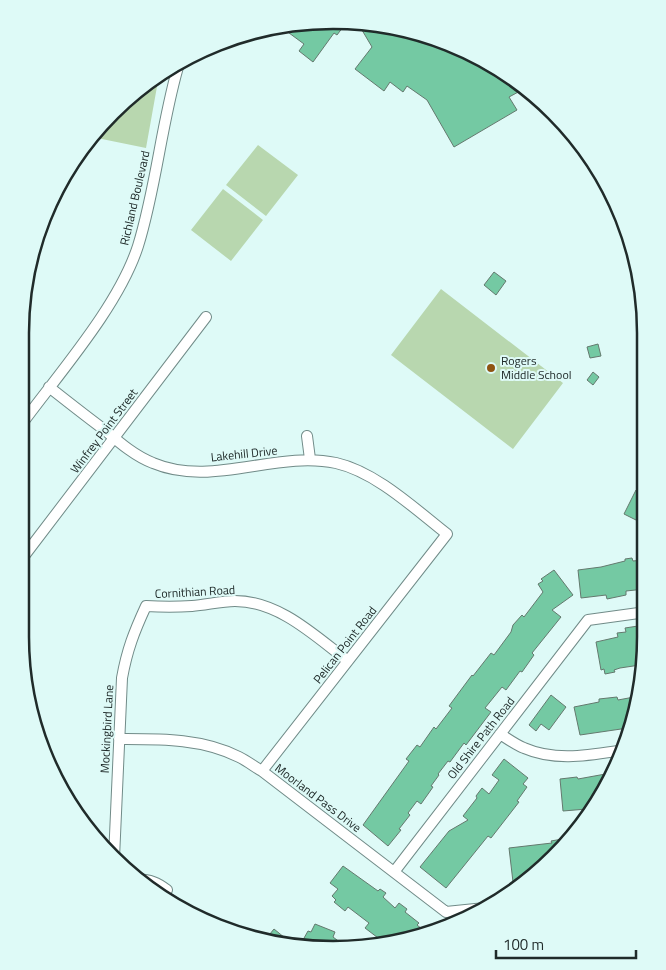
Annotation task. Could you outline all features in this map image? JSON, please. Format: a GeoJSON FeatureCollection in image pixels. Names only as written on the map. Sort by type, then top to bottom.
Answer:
{"type":"FeatureCollection","features":[{"type":"Feature","properties":{"kind":"street","name":"Richland Boulevard"},"geometry":{"type":"LineString","coordinates":[[29,414],[105,310],[123,280],[137,248],[148,208],[166,115],[177,72]]}},
{"type":"Feature","properties":{"kind":"street","name":"Winfrey Point Street"},"geometry":{"type":"LineString","coordinates":[[29,550],[206,317]]}},
{"type":"Feature","properties":{"kind":"street","name":"Lakehill Drive"},"geometry":{"type":"LineString","coordinates":[[49,387],[127,448],[152,463],[182,471],[214,471],[310,459],[338,463],[368,476],[389,489],[447,534]]}},
{"type":"Feature","properties":{"kind":"street"},"geometry":{"type":"LineString","coordinates":[[307,436],[310,459]]}},
{"type":"Feature","properties":{"kind":"street","name":"Pelican Point Road"},"geometry":{"type":"LineString","coordinates":[[262,771],[447,534]]}},
{"type":"Feature","properties":{"kind":"street","name":"Cornithian Road"},"geometry":{"type":"LineString","coordinates":[[146,606],[175,607],[235,601],[256,604],[280,613],[302,626],[348,660]]}},
{"type":"Feature","properties":{"kind":"street","name":"Mockingbird Lane"},"geometry":{"type":"LineString","coordinates":[[114,848],[122,678],[126,654],[132,636],[146,606]]}},
{"type":"Feature","properties":{"kind":"street","name":"Old Shire Path Road"},"geometry":{"type":"LineString","coordinates":[[394,872],[588,620],[637,613]]}},
{"type":"Feature","properties":{"kind":"street"},"geometry":{"type":"LineString","coordinates":[[500,734],[522,748],[540,754],[560,757],[615,751]]}},
{"type":"Feature","properties":{"kind":"street","name":"Moorland Pass Drive"},"geometry":{"type":"LineString","coordinates":[[119,739],[166,739],[193,742],[218,748],[239,757],[262,771],[446,912],[469,910]]}},
{"type":"Feature","properties":{"kind":"street"},"geometry":{"type":"LineString","coordinates":[[151,880],[167,890]]}},
{"type":"Feature","properties":{"kind":"green space"},"geometry":{"type":"Polygon","coordinates":[[[157,85],[146,148],[99,138],[132,104],[157,85]]]}},
{"type":"Feature","properties":{"kind":"green space"},"geometry":{"type":"Polygon","coordinates":[[[258,145],[298,175],[266,216],[226,185],[258,145]]]}},
{"type":"Feature","properties":{"kind":"green space"},"geometry":{"type":"Polygon","coordinates":[[[223,189],[263,220],[231,261],[191,230],[223,189]]]}},
{"type":"Feature","properties":{"kind":"green space"},"geometry":{"type":"Polygon","coordinates":[[[441,289],[563,383],[513,449],[391,355],[441,289]]]}},
{"type":"Feature","properties":{"kind":"building"},"geometry":{"type":"Polygon","coordinates":[[[313,29],[342,29],[337,35],[334,33],[313,62],[299,51],[304,44],[288,32],[313,29]]]}},
{"type":"Feature","properties":{"kind":"building"},"geometry":{"type":"Polygon","coordinates":[[[362,30],[412,39],[468,60],[518,92],[509,97],[517,110],[454,147],[427,100],[407,86],[403,92],[390,82],[384,91],[355,69],[372,47],[362,30]]]}},
{"type":"Feature","properties":{"kind":"building"},"geometry":{"type":"Polygon","coordinates":[[[494,272],[506,281],[496,295],[484,285],[494,272]]]}},
{"type":"Feature","properties":{"kind":"building"},"geometry":{"type":"Polygon","coordinates":[[[598,344],[601,356],[590,358],[587,347],[598,344]]]}},
{"type":"Feature","properties":{"kind":"building"},"geometry":{"type":"Polygon","coordinates":[[[593,372],[599,377],[593,385],[587,380],[593,372]]]}},
{"type":"Feature","properties":{"kind":"building"},"geometry":{"type":"Polygon","coordinates":[[[636,490],[637,490],[637,520],[624,514],[636,490]]]}},
{"type":"Feature","properties":{"kind":"building"},"geometry":{"type":"Polygon","coordinates":[[[632,558],[633,561],[637,561],[637,590],[626,591],[626,595],[607,599],[606,595],[581,598],[578,570],[601,567],[625,561],[625,559],[632,558]]]}},
{"type":"Feature","properties":{"kind":"building"},"geometry":{"type":"Polygon","coordinates":[[[554,570],[573,595],[552,610],[561,617],[532,653],[534,655],[522,672],[520,671],[506,690],[502,687],[485,708],[491,712],[466,745],[464,743],[438,774],[431,786],[433,787],[421,804],[417,801],[408,813],[410,815],[399,829],[401,830],[388,846],[363,825],[409,761],[406,759],[417,745],[420,747],[434,727],[436,729],[452,708],[449,706],[472,675],[491,653],[494,655],[511,632],[513,625],[522,615],[524,617],[543,592],[538,584],[543,581],[541,579],[554,570]]]}},
{"type":"Feature","properties":{"kind":"building"},"geometry":{"type":"Polygon","coordinates":[[[637,626],[636,666],[620,668],[614,670],[615,672],[605,674],[604,669],[601,670],[596,642],[618,637],[617,633],[626,632],[625,628],[637,626]]]}},
{"type":"Feature","properties":{"kind":"building"},"geometry":{"type":"Polygon","coordinates":[[[551,695],[566,707],[549,730],[541,724],[536,731],[529,725],[551,695]]]}},
{"type":"Feature","properties":{"kind":"building"},"geometry":{"type":"Polygon","coordinates":[[[617,697],[618,700],[631,698],[623,729],[580,735],[574,707],[599,702],[599,699],[617,697]]]}},
{"type":"Feature","properties":{"kind":"building"},"geometry":{"type":"Polygon","coordinates":[[[504,759],[528,778],[523,784],[527,787],[517,801],[519,802],[491,838],[488,836],[446,888],[420,867],[449,831],[468,820],[463,816],[482,788],[489,794],[499,780],[492,775],[504,759]]]}},
{"type":"Feature","properties":{"kind":"building"},"geometry":{"type":"Polygon","coordinates":[[[605,774],[584,809],[563,811],[560,779],[577,777],[578,779],[605,774]]]}},
{"type":"Feature","properties":{"kind":"building"},"geometry":{"type":"Polygon","coordinates":[[[561,839],[534,866],[513,882],[509,848],[552,843],[551,841],[561,839]]]}},
{"type":"Feature","properties":{"kind":"building"},"geometry":{"type":"Polygon","coordinates":[[[343,866],[378,891],[380,889],[386,893],[383,897],[395,908],[399,903],[407,909],[405,912],[419,923],[417,925],[421,928],[378,938],[365,928],[369,923],[348,907],[345,911],[334,902],[336,900],[332,896],[338,889],[330,883],[343,866]]]}},
{"type":"Feature","properties":{"kind":"building"},"geometry":{"type":"Polygon","coordinates":[[[315,924],[335,932],[333,937],[338,941],[303,940],[308,931],[311,932],[315,924]]]}},
{"type":"Feature","properties":{"kind":"building"},"geometry":{"type":"Polygon","coordinates":[[[274,929],[284,937],[274,935],[270,934],[274,929]]]}},
{"type":"Feature","properties":{"kind":"place","name":"Rogers Middle School"},"geometry":{"type":"Point","coordinates":[491,368]}}]}
